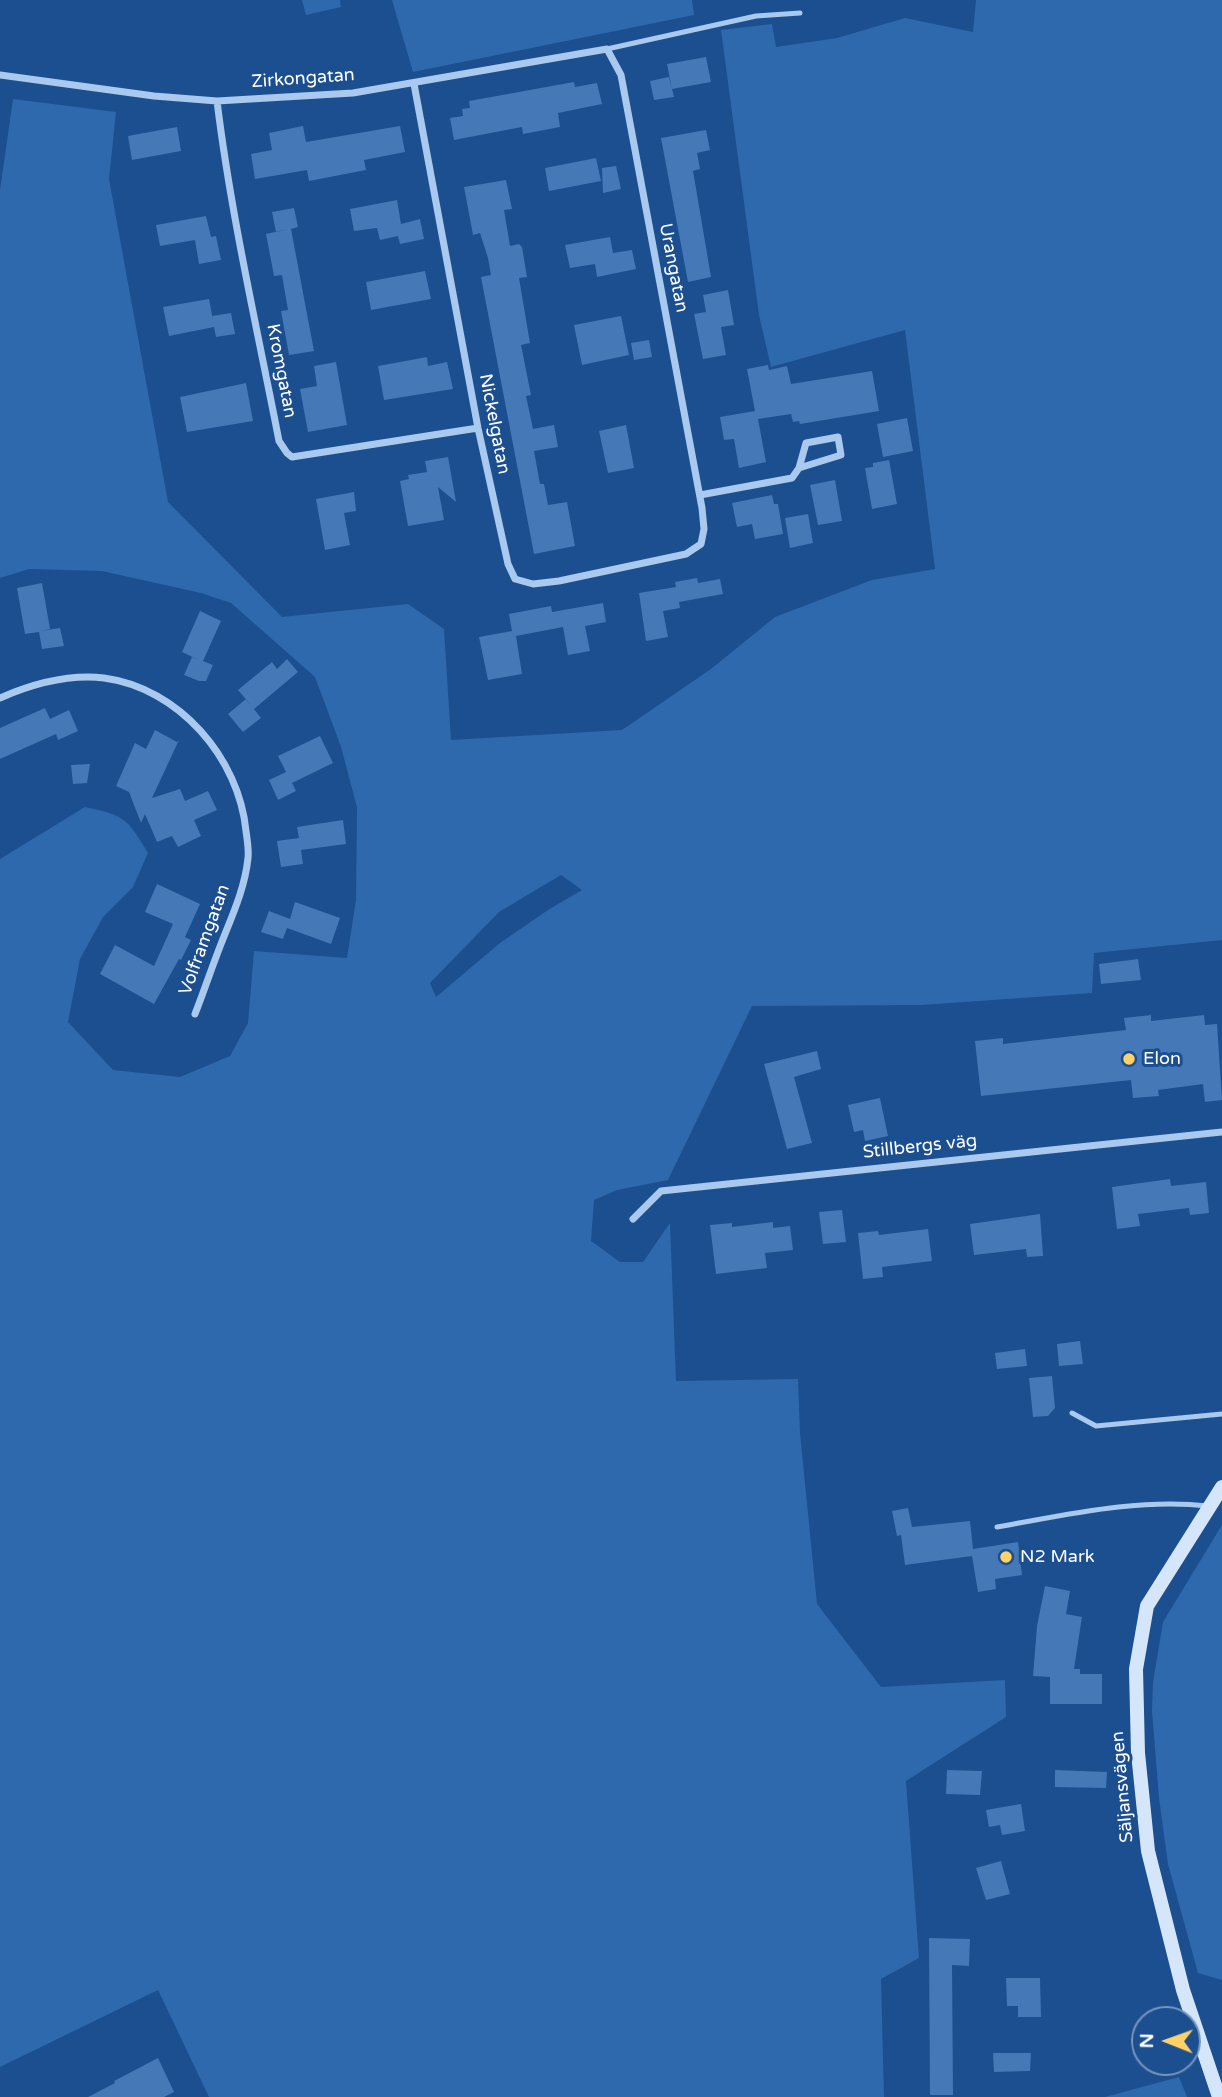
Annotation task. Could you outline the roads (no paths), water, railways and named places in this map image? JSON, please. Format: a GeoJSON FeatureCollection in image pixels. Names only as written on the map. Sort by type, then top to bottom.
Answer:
{"type":"FeatureCollection","features":[{"type":"Feature","properties":{"kind":"street","name":"Zirkongatan"},"geometry":{"type":"LineString","coordinates":[[0,75],[140,94],[217,101],[353,93],[607,49]]}},
{"type":"Feature","properties":{"kind":"street","name":"Urangatan"},"geometry":{"type":"LineString","coordinates":[[607,49],[621,75],[700,495],[704,529],[701,544]]}},
{"type":"Feature","properties":{"kind":"street","name":"Nickelgatan"},"geometry":{"type":"LineString","coordinates":[[414,84],[478,428],[508,564],[515,579],[533,584],[559,581],[686,554],[701,544]]}},
{"type":"Feature","properties":{"kind":"street","name":"Kromgatan"},"geometry":{"type":"LineString","coordinates":[[217,101],[225,167],[260,347],[279,441],[287,453],[292,457],[478,428]]}},
{"type":"Feature","properties":{"kind":"street"},"geometry":{"type":"LineString","coordinates":[[700,495],[792,478],[799,468],[806,443],[838,437],[841,455],[799,468]]}},
{"type":"Feature","properties":{"kind":"street","name":"Volframgatan"},"geometry":{"type":"LineString","coordinates":[[0,698],[21,689],[66,678],[104,678],[146,690],[182,714],[213,744],[236,783],[244,815],[248,856],[238,901],[195,1014]]}},
{"type":"Feature","properties":{"kind":"street","name":"Stillbergs väg"},"geometry":{"type":"LineString","coordinates":[[633,1219],[661,1191],[1222,1132]]}},
{"type":"Feature","properties":{"kind":"street","name":"Säljansvägen"},"geometry":{"type":"LineString","coordinates":[[1219,2097],[1182,1990],[1148,1852],[1138,1753],[1136,1669],[1147,1606],[1222,1487]]}},
{"type":"Feature","properties":{"kind":"lane"},"geometry":{"type":"LineString","coordinates":[[607,49],[756,16],[800,13]]}},
{"type":"Feature","properties":{"kind":"lane"},"geometry":{"type":"LineString","coordinates":[[1072,1413],[1096,1426],[1222,1414]]}},
{"type":"Feature","properties":{"kind":"lane"},"geometry":{"type":"LineString","coordinates":[[997,1527],[1081,1512],[1177,1502],[1208,1506]]}},
{"type":"Feature","properties":{"kind":"place","name":"Elon"},"geometry":{"type":"Point","coordinates":[1129,1059]}},
{"type":"Feature","properties":{"kind":"place","name":"N2 Mark"},"geometry":{"type":"Point","coordinates":[1006,1557]}}]}
